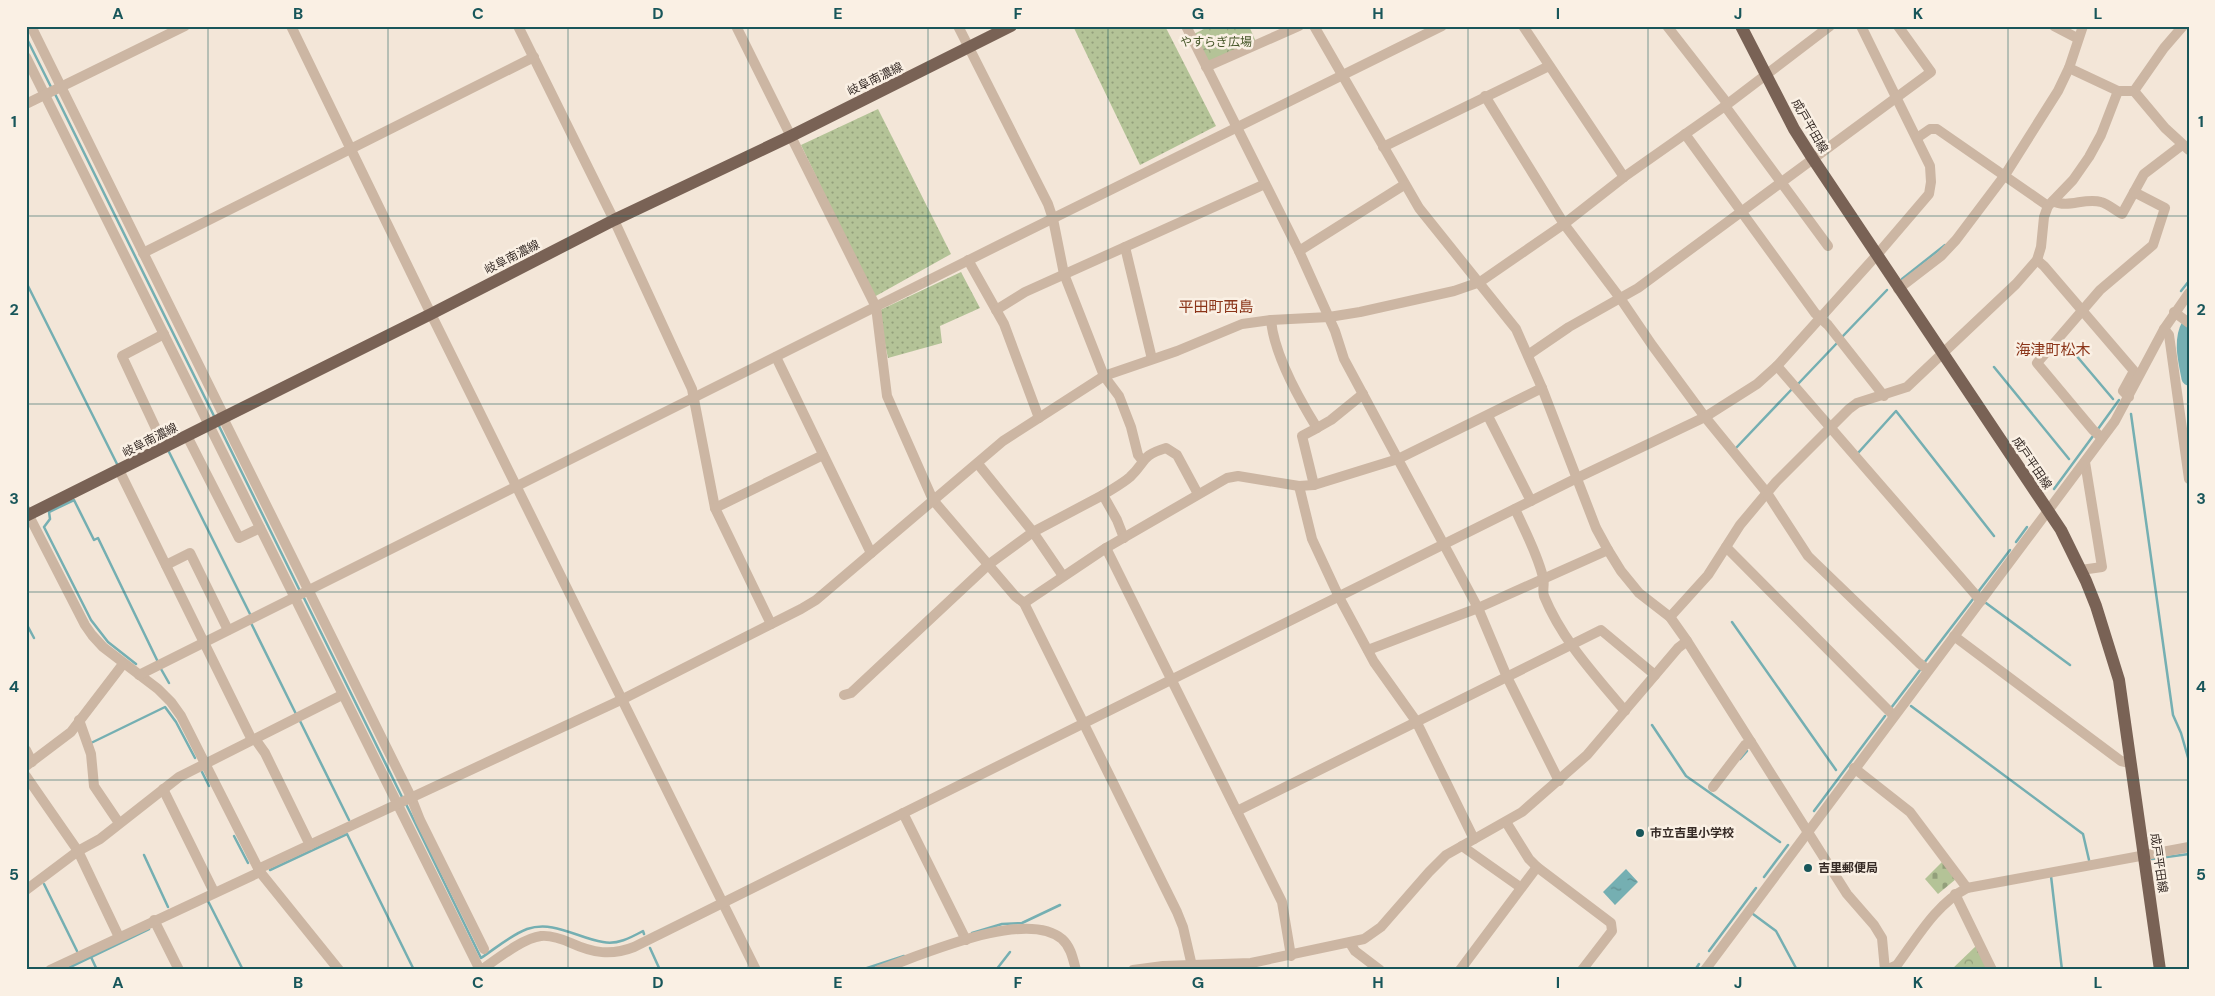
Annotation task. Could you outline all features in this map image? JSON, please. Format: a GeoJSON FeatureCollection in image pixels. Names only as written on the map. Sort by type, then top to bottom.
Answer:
{"type":"FeatureCollection","features":[{"type":"Feature","properties":{"kind":"main road","name":"岐阜南濃線"},"geometry":{"type":"LineString","coordinates":[[27,514],[219,421],[614,220],[791,136],[1011,26]]}},
{"type":"Feature","properties":{"kind":"main road","name":"成戸平田線"},"geometry":{"type":"LineString","coordinates":[[1741,26],[1765,74],[1813,159],[1898,289],[2061,530],[2081,570],[2096,606],[2119,680],[2160,970]]}},
{"type":"Feature","properties":{"kind":"street"},"geometry":{"type":"LineString","coordinates":[[31,26],[143,253],[219,421],[301,593],[470,935],[484,950]]}},
{"type":"Feature","properties":{"kind":"street"},"geometry":{"type":"LineString","coordinates":[[26,104],[185,26]]}},
{"type":"Feature","properties":{"kind":"street"},"geometry":{"type":"LineString","coordinates":[[291,26],[350,150],[756,970]]}},
{"type":"Feature","properties":{"kind":"street"},"geometry":{"type":"LineString","coordinates":[[518,26],[614,220],[695,398],[715,508],[771,624]]}},
{"type":"Feature","properties":{"kind":"street"},"geometry":{"type":"LineString","coordinates":[[736,26],[876,306],[887,396],[933,500],[1015,596],[1024,602],[1177,912],[1183,927],[1192,966]]}},
{"type":"Feature","properties":{"kind":"street"},"geometry":{"type":"LineString","coordinates":[[958,26],[1048,204],[1053,218],[1064,274],[1104,376],[1118,396],[1132,427],[1138,456],[1142,460]]}},
{"type":"Feature","properties":{"kind":"street"},"geometry":{"type":"LineString","coordinates":[[1186,26],[1299,251],[1329,317],[1344,359],[1478,608],[1506,677],[1559,781]]}},
{"type":"Feature","properties":{"kind":"street"},"geometry":{"type":"LineString","coordinates":[[1206,67],[1299,26]]}},
{"type":"Feature","properties":{"kind":"street"},"geometry":{"type":"LineString","coordinates":[[1314,26],[1404,185],[1436,230],[1480,282],[1516,329],[1542,388],[1596,528],[1608,550],[1621,571],[1639,593],[1670,617],[1687,641],[1847,894],[1874,925],[1882,938],[1886,970],[1897,965],[1943,905],[1955,894],[1967,888],[2189,847]]}},
{"type":"Feature","properties":{"kind":"street"},"geometry":{"type":"LineString","coordinates":[[139,675],[968,260],[1442,26]]}},
{"type":"Feature","properties":{"kind":"street"},"geometry":{"type":"LineString","coordinates":[[1523,26],[1624,177]]}},
{"type":"Feature","properties":{"kind":"street"},"geometry":{"type":"LineString","coordinates":[[1667,26],[1726,104],[1828,246]]}},
{"type":"Feature","properties":{"kind":"street"},"geometry":{"type":"LineString","coordinates":[[50,970],[310,844],[623,699],[816,600],[1003,442],[1104,376],[1177,351],[1242,324],[1271,320],[1329,317],[1406,303],[1454,291],[1480,282],[1564,224],[1624,177],[1830,26]]}},
{"type":"Feature","properties":{"kind":"street"},"geometry":{"type":"LineString","coordinates":[[26,57],[164,334],[219,421],[260,528],[301,593],[342,694],[404,800],[420,820],[470,935],[481,970],[528,940],[540,936],[562,940],[601,953],[623,951],[724,903],[1577,478],[1705,417],[1757,384],[1777,366],[1929,194],[1931,182],[1930,166],[1860,26]]}},
{"type":"Feature","properties":{"kind":"street"},"geometry":{"type":"LineString","coordinates":[[1528,354],[1569,327],[1638,288],[1931,72],[1898,26]]}},
{"type":"Feature","properties":{"kind":"street"},"geometry":{"type":"LineString","coordinates":[[2054,26],[2077,38]]}},
{"type":"Feature","properties":{"kind":"street"},"geometry":{"type":"LineString","coordinates":[[1898,289],[1941,256],[1956,240],[2005,175],[2058,91],[2083,26]]}},
{"type":"Feature","properties":{"kind":"street"},"geometry":{"type":"LineString","coordinates":[[2134,91],[2164,48],[2183,26]]}},
{"type":"Feature","properties":{"kind":"street"},"geometry":{"type":"LineString","coordinates":[[143,253],[534,58]]}},
{"type":"Feature","properties":{"kind":"street"},"geometry":{"type":"LineString","coordinates":[[1383,147],[1549,66]]}},
{"type":"Feature","properties":{"kind":"street"},"geometry":{"type":"LineString","coordinates":[[1917,138],[1930,129],[1937,129],[2051,204],[2101,202],[2122,214],[2144,174],[2185,144],[2134,91],[2118,90],[2068,68]]}},
{"type":"Feature","properties":{"kind":"street"},"geometry":{"type":"LineString","coordinates":[[1670,617],[1708,575],[1740,525],[1831,426],[1857,403],[1908,387],[2016,284],[2037,260],[2041,246],[2044,217],[2051,204],[2074,180],[2089,157],[2101,135],[2118,90]]}},
{"type":"Feature","properties":{"kind":"street"},"geometry":{"type":"LineString","coordinates":[[1485,96],[1564,224],[1620,298],[1652,346],[1705,417],[1768,493],[1808,556],[1912,657],[1928,670]]}},
{"type":"Feature","properties":{"kind":"street"},"geometry":{"type":"LineString","coordinates":[[1685,134],[1740,212],[1820,318],[1828,325],[1884,396]]}},
{"type":"Feature","properties":{"kind":"street"},"geometry":{"type":"LineString","coordinates":[[996,310],[1025,292],[1265,184]]}},
{"type":"Feature","properties":{"kind":"street"},"geometry":{"type":"LineString","coordinates":[[1299,251],[1404,185]]}},
{"type":"Feature","properties":{"kind":"street"},"geometry":{"type":"LineString","coordinates":[[2102,438],[2094,432],[2037,363],[2100,290],[2153,245],[2165,208],[2134,192]]}},
{"type":"Feature","properties":{"kind":"street"},"geometry":{"type":"LineString","coordinates":[[1125,247],[1152,359]]}},
{"type":"Feature","properties":{"kind":"street"},"geometry":{"type":"LineString","coordinates":[[968,260],[1004,324],[1039,418]]}},
{"type":"Feature","properties":{"kind":"street"},"geometry":{"type":"LineString","coordinates":[[2037,260],[2083,310],[2134,372],[2123,391],[2129,396]]}},
{"type":"Feature","properties":{"kind":"street"},"geometry":{"type":"LineString","coordinates":[[1709,968],[1854,768],[2085,462],[2129,396],[2164,329],[2189,293]]}},
{"type":"Feature","properties":{"kind":"street"},"geometry":{"type":"LineString","coordinates":[[2176,314],[2189,323]]}},
{"type":"Feature","properties":{"kind":"street"},"geometry":{"type":"LineString","coordinates":[[1271,320],[1288,376],[1300,401],[1317,428]]}},
{"type":"Feature","properties":{"kind":"street"},"geometry":{"type":"LineString","coordinates":[[2164,329],[2169,335],[2189,480]]}},
{"type":"Feature","properties":{"kind":"street"},"geometry":{"type":"LineString","coordinates":[[164,334],[122,356],[165,448]]}},
{"type":"Feature","properties":{"kind":"street"},"geometry":{"type":"LineString","coordinates":[[776,357],[871,553]]}},
{"type":"Feature","properties":{"kind":"street"},"geometry":{"type":"LineString","coordinates":[[1777,366],[1831,426],[1892,500],[1980,601]]}},
{"type":"Feature","properties":{"kind":"street"},"geometry":{"type":"LineString","coordinates":[[1024,602],[1106,548],[1227,478],[1238,476],[1299,486],[1314,485],[1398,459],[1542,388]]}},
{"type":"Feature","properties":{"kind":"street"},"geometry":{"type":"LineString","coordinates":[[1314,485],[1302,436],[1331,420],[1363,394]]}},
{"type":"Feature","properties":{"kind":"street"},"geometry":{"type":"LineString","coordinates":[[1488,416],[1531,502]]}},
{"type":"Feature","properties":{"kind":"street"},"geometry":{"type":"LineString","coordinates":[[188,436],[239,538],[260,528]]}},
{"type":"Feature","properties":{"kind":"street"},"geometry":{"type":"LineString","coordinates":[[844,695],[851,693],[988,565],[1033,532],[1103,495],[1130,477],[1142,460],[1152,452],[1166,448],[1177,455],[1198,494]]}},
{"type":"Feature","properties":{"kind":"street"},"geometry":{"type":"LineString","coordinates":[[715,508],[823,455]]}},
{"type":"Feature","properties":{"kind":"street"},"geometry":{"type":"LineString","coordinates":[[2081,570],[2102,567],[2085,462]]}},
{"type":"Feature","properties":{"kind":"street"},"geometry":{"type":"LineString","coordinates":[[978,464],[1033,532],[1063,576]]}},
{"type":"Feature","properties":{"kind":"street"},"geometry":{"type":"LineString","coordinates":[[120,470],[204,642],[254,739],[265,753],[310,844]]}},
{"type":"Feature","properties":{"kind":"street"},"geometry":{"type":"LineString","coordinates":[[1299,486],[1312,539],[1339,596],[1374,662],[1416,721],[1474,839]]}},
{"type":"Feature","properties":{"kind":"street"},"geometry":{"type":"LineString","coordinates":[[1103,495],[1117,520],[1124,538]]}},
{"type":"Feature","properties":{"kind":"street"},"geometry":{"type":"LineString","coordinates":[[1515,510],[1534,550],[1544,579],[1543,593],[1570,644],[1625,711]]}},
{"type":"Feature","properties":{"kind":"street"},"geometry":{"type":"LineString","coordinates":[[27,514],[85,625],[103,647],[171,702],[181,716],[259,870],[339,970]]}},
{"type":"Feature","properties":{"kind":"street"},"geometry":{"type":"LineString","coordinates":[[1726,547],[1894,716]]}},
{"type":"Feature","properties":{"kind":"street"},"geometry":{"type":"LineString","coordinates":[[1106,548],[1282,902],[1291,956]]}},
{"type":"Feature","properties":{"kind":"street"},"geometry":{"type":"LineString","coordinates":[[1368,650],[1478,608],[1608,550]]}},
{"type":"Feature","properties":{"kind":"street"},"geometry":{"type":"LineString","coordinates":[[166,565],[190,553],[228,630]]}},
{"type":"Feature","properties":{"kind":"street"},"geometry":{"type":"LineString","coordinates":[[1237,811],[1601,630],[1655,675]]}},
{"type":"Feature","properties":{"kind":"street"},"geometry":{"type":"LineString","coordinates":[[1954,636],[2121,761],[2130,763]]}},
{"type":"Feature","properties":{"kind":"street"},"geometry":{"type":"LineString","coordinates":[[1133,970],[1192,966],[1226,967],[1291,956],[1364,939],[1381,927],[1446,855],[1522,812],[1559,781],[1587,755],[1678,648],[1687,641]]}},
{"type":"Feature","properties":{"kind":"street"},"geometry":{"type":"LineString","coordinates":[[26,750],[29,764],[71,732],[124,664]]}},
{"type":"Feature","properties":{"kind":"street"},"geometry":{"type":"LineString","coordinates":[[26,890],[78,851],[100,839],[179,776],[342,694]]}},
{"type":"Feature","properties":{"kind":"street"},"geometry":{"type":"LineString","coordinates":[[79,720],[91,754],[94,786],[119,823]]}},
{"type":"Feature","properties":{"kind":"street"},"geometry":{"type":"LineString","coordinates":[[1712,786],[1745,745],[1752,742]]}},
{"type":"Feature","properties":{"kind":"street"},"geometry":{"type":"LineString","coordinates":[[1854,768],[1910,812],[1967,888]]}},
{"type":"Feature","properties":{"kind":"street"},"geometry":{"type":"LineString","coordinates":[[26,776],[78,851],[119,937]]}},
{"type":"Feature","properties":{"kind":"street"},"geometry":{"type":"LineString","coordinates":[[163,789],[214,892]]}},
{"type":"Feature","properties":{"kind":"street"},"geometry":{"type":"LineString","coordinates":[[903,813],[966,940]]}},
{"type":"Feature","properties":{"kind":"street"},"geometry":{"type":"LineString","coordinates":[[1506,822],[1529,859],[1611,922],[1612,931],[1582,970]]}},
{"type":"Feature","properties":{"kind":"street"},"geometry":{"type":"LineString","coordinates":[[1462,846],[1520,888]]}},
{"type":"Feature","properties":{"kind":"street"},"geometry":{"type":"LineString","coordinates":[[1460,970],[1537,866]]}},
{"type":"Feature","properties":{"kind":"street"},"geometry":{"type":"LineString","coordinates":[[1955,894],[1992,970]]}},
{"type":"Feature","properties":{"kind":"street"},"geometry":{"type":"LineString","coordinates":[[154,920],[179,970]]}},
{"type":"Feature","properties":{"kind":"street"},"geometry":{"type":"LineString","coordinates":[[879,970],[966,940],[1000,930],[1016,928],[1042,931],[1064,940],[1071,950],[1076,970]]}},
{"type":"Feature","properties":{"kind":"street"},"geometry":{"type":"LineString","coordinates":[[1350,943],[1355,951],[1380,970]]}},
{"type":"Feature","properties":{"kind":"green space"},"geometry":{"type":"Polygon","coordinates":[[[1073,26],[1165,26],[1216,126],[1140,165],[1073,26]]]}},
{"type":"Feature","properties":{"kind":"green space","name":"やすらぎ広場"},"geometry":{"type":"Polygon","coordinates":[[[1210,26],[1249,26],[1256,42],[1208,63],[1194,34],[1210,26]]]}},
{"type":"Feature","properties":{"kind":"green space"},"geometry":{"type":"Polygon","coordinates":[[[878,109],[951,254],[874,297],[801,145],[878,109]]]}},
{"type":"Feature","properties":{"kind":"green space"},"geometry":{"type":"Polygon","coordinates":[[[961,272],[980,308],[940,326],[942,343],[888,358],[878,311],[961,272]]]}},
{"type":"Feature","properties":{"kind":"green space"},"geometry":{"type":"Polygon","coordinates":[[[1943,861],[1956,879],[1938,894],[1925,879],[1943,861]]]}},
{"type":"Feature","properties":{"kind":"green space"},"geometry":{"type":"Polygon","coordinates":[[[1977,945],[1989,970],[1951,970],[1977,945]]]}},
{"type":"Feature","properties":{"kind":"water"},"geometry":{"type":"Polygon","coordinates":[[[1626,869],[1638,882],[1615,905],[1603,892],[1626,869]]]}},
{"type":"Feature","properties":{"kind":"waterway"},"geometry":{"type":"LineString","coordinates":[[26,37],[52,89]]}},
{"type":"Feature","properties":{"kind":"waterway"},"geometry":{"type":"LineString","coordinates":[[55,94],[214,416]]}},
{"type":"Feature","properties":{"kind":"waterway"},"geometry":{"type":"LineString","coordinates":[[1902,279],[1945,245]]}},
{"type":"Feature","properties":{"kind":"waterway"},"geometry":{"type":"LineString","coordinates":[[2181,291],[2189,281]]}},
{"type":"Feature","properties":{"kind":"waterway"},"geometry":{"type":"LineString","coordinates":[[26,282],[117,464]]}},
{"type":"Feature","properties":{"kind":"waterway"},"geometry":{"type":"LineString","coordinates":[[1842,337],[1887,290]]}},
{"type":"Feature","properties":{"kind":"waterway"},"geometry":{"type":"LineString","coordinates":[[2189,325],[2184,344],[2189,378]]}},
{"type":"Feature","properties":{"kind":"waterway"},"geometry":{"type":"LineString","coordinates":[[2064,341],[2113,399]]}},
{"type":"Feature","properties":{"kind":"waterway"},"geometry":{"type":"LineString","coordinates":[[1798,384],[1838,342]]}},
{"type":"Feature","properties":{"kind":"waterway"},"geometry":{"type":"LineString","coordinates":[[1994,367],[2069,459]]}},
{"type":"Feature","properties":{"kind":"waterway"},"geometry":{"type":"LineString","coordinates":[[1736,448],[1792,389]]}},
{"type":"Feature","properties":{"kind":"waterway"},"geometry":{"type":"LineString","coordinates":[[2098,429],[2119,400]]}},
{"type":"Feature","properties":{"kind":"waterway"},"geometry":{"type":"LineString","coordinates":[[1858,453],[1896,411],[1994,536]]}},
{"type":"Feature","properties":{"kind":"waterway"},"geometry":{"type":"LineString","coordinates":[[2131,414],[2173,715],[2181,733],[2189,761]]}},
{"type":"Feature","properties":{"kind":"waterway"},"geometry":{"type":"LineString","coordinates":[[218,424],[300,591]]}},
{"type":"Feature","properties":{"kind":"waterway"},"geometry":{"type":"LineString","coordinates":[[2054,489],[2093,436]]}},
{"type":"Feature","properties":{"kind":"waterway"},"geometry":{"type":"LineString","coordinates":[[169,452],[250,614]]}},
{"type":"Feature","properties":{"kind":"waterway"},"geometry":{"type":"LineString","coordinates":[[136,664],[108,642],[91,620],[44,527],[50,519],[49,512],[74,500],[94,540],[98,538],[157,660]]}},
{"type":"Feature","properties":{"kind":"waterway"},"geometry":{"type":"LineString","coordinates":[[2016,542],[2027,527]]}},
{"type":"Feature","properties":{"kind":"waterway"},"geometry":{"type":"LineString","coordinates":[[1978,592],[2010,550]]}},
{"type":"Feature","properties":{"kind":"waterway"},"geometry":{"type":"LineString","coordinates":[[303,596],[402,797]]}},
{"type":"Feature","properties":{"kind":"waterway"},"geometry":{"type":"LineString","coordinates":[[1924,663],[1973,599]]}},
{"type":"Feature","properties":{"kind":"waterway"},"geometry":{"type":"LineString","coordinates":[[1986,603],[2070,665]]}},
{"type":"Feature","properties":{"kind":"waterway"},"geometry":{"type":"LineString","coordinates":[[1732,622],[1836,770]]}},
{"type":"Feature","properties":{"kind":"waterway"},"geometry":{"type":"LineString","coordinates":[[26,623],[34,638]]}},
{"type":"Feature","properties":{"kind":"waterway"},"geometry":{"type":"LineString","coordinates":[[251,623],[296,714]]}},
{"type":"Feature","properties":{"kind":"waterway"},"geometry":{"type":"LineString","coordinates":[[161,669],[169,683]]}},
{"type":"Feature","properties":{"kind":"waterway"},"geometry":{"type":"LineString","coordinates":[[1891,708],[1920,670]]}},
{"type":"Feature","properties":{"kind":"waterway"},"geometry":{"type":"LineString","coordinates":[[1911,706],[2083,834],[2089,860]]}},
{"type":"Feature","properties":{"kind":"waterway"},"geometry":{"type":"LineString","coordinates":[[91,743],[165,707],[176,722],[195,758]]}},
{"type":"Feature","properties":{"kind":"waterway"},"geometry":{"type":"LineString","coordinates":[[1814,811],[1885,716]]}},
{"type":"Feature","properties":{"kind":"waterway"},"geometry":{"type":"LineString","coordinates":[[300,721],[349,820]]}},
{"type":"Feature","properties":{"kind":"waterway"},"geometry":{"type":"LineString","coordinates":[[1652,725],[1686,776],[1780,842]]}},
{"type":"Feature","properties":{"kind":"waterway"},"geometry":{"type":"LineString","coordinates":[[1740,759],[1747,751]]}},
{"type":"Feature","properties":{"kind":"waterway"},"geometry":{"type":"LineString","coordinates":[[202,772],[209,786]]}},
{"type":"Feature","properties":{"kind":"waterway"},"geometry":{"type":"LineString","coordinates":[[405,802],[481,958],[515,935],[527,929],[537,927],[556,928],[608,943],[623,940],[643,931],[644,934]]}},
{"type":"Feature","properties":{"kind":"waterway"},"geometry":{"type":"LineString","coordinates":[[270,870],[347,834],[414,970]]}},
{"type":"Feature","properties":{"kind":"waterway"},"geometry":{"type":"LineString","coordinates":[[234,836],[248,863]]}},
{"type":"Feature","properties":{"kind":"waterway"},"geometry":{"type":"LineString","coordinates":[[1764,877],[1788,845]]}},
{"type":"Feature","properties":{"kind":"waterway"},"geometry":{"type":"LineString","coordinates":[[2152,859],[2189,854]]}},
{"type":"Feature","properties":{"kind":"waterway"},"geometry":{"type":"LineString","coordinates":[[144,855],[168,907]]}},
{"type":"Feature","properties":{"kind":"waterway"},"geometry":{"type":"LineString","coordinates":[[2051,876],[2062,970]]}},
{"type":"Feature","properties":{"kind":"waterway"},"geometry":{"type":"LineString","coordinates":[[44,884],[77,951]]}},
{"type":"Feature","properties":{"kind":"waterway"},"geometry":{"type":"LineString","coordinates":[[1709,951],[1756,888]]}},
{"type":"Feature","properties":{"kind":"waterway"},"geometry":{"type":"LineString","coordinates":[[208,901],[243,970]]}},
{"type":"Feature","properties":{"kind":"waterway"},"geometry":{"type":"LineString","coordinates":[[972,933],[1002,924],[1022,923],[1060,905]]}},
{"type":"Feature","properties":{"kind":"waterway"},"geometry":{"type":"LineString","coordinates":[[1753,914],[1776,931],[1797,970]]}},
{"type":"Feature","properties":{"kind":"waterway"},"geometry":{"type":"LineString","coordinates":[[64,970],[149,929]]}},
{"type":"Feature","properties":{"kind":"waterway"},"geometry":{"type":"LineString","coordinates":[[650,948],[660,970]]}},
{"type":"Feature","properties":{"kind":"waterway"},"geometry":{"type":"LineString","coordinates":[[996,970],[1010,952]]}},
{"type":"Feature","properties":{"kind":"waterway"},"geometry":{"type":"LineString","coordinates":[[861,970],[904,956]]}},
{"type":"Feature","properties":{"kind":"waterway"},"geometry":{"type":"LineString","coordinates":[[91,957],[97,970]]}},
{"type":"Feature","properties":{"kind":"waterway"},"geometry":{"type":"LineString","coordinates":[[1695,970],[1699,964]]}},
{"type":"Feature","properties":{"kind":"place","name":"市立吉里小学校"},"geometry":{"type":"Point","coordinates":[1640,833]}},
{"type":"Feature","properties":{"kind":"place","name":"吉里郵便局"},"geometry":{"type":"Point","coordinates":[1808,868]}},
{"type":"Feature","properties":{"kind":"district","name":"平田町西島"},"geometry":{"type":"Point","coordinates":[1216,307]}},
{"type":"Feature","properties":{"kind":"district","name":"海津町松木"},"geometry":{"type":"Point","coordinates":[2053,350]}}]}
